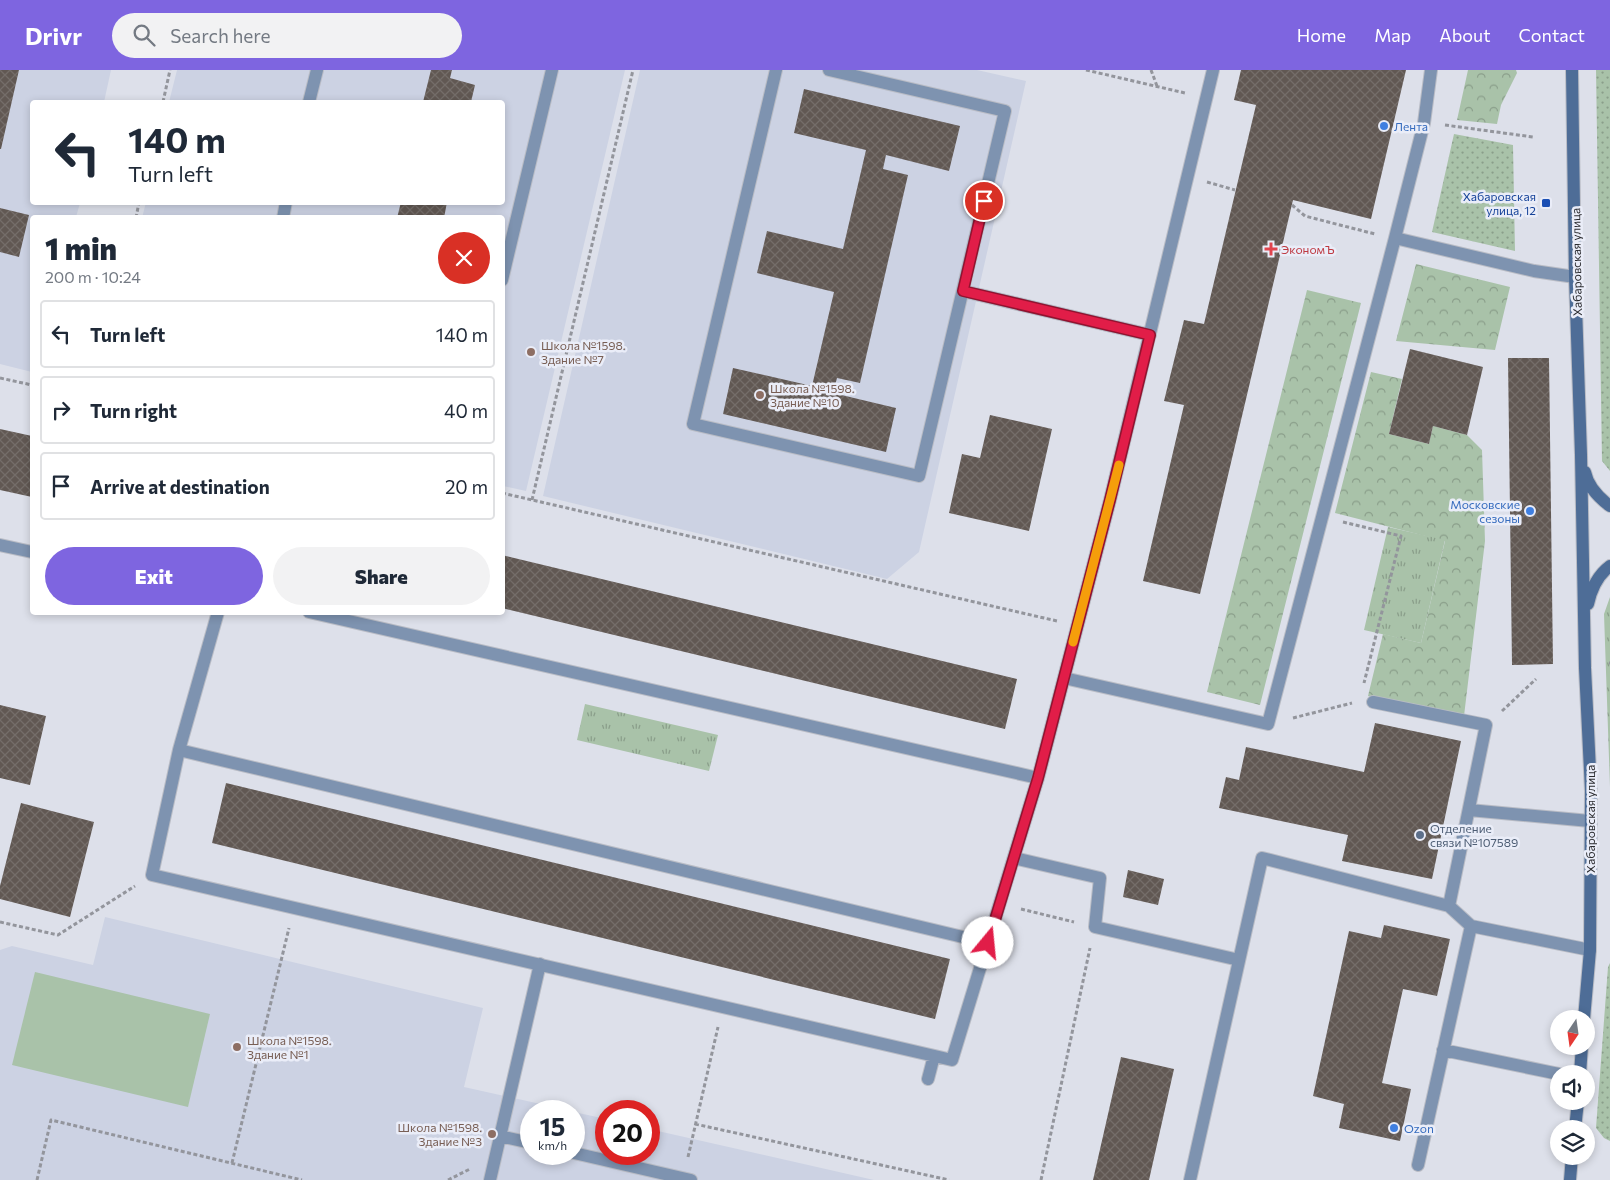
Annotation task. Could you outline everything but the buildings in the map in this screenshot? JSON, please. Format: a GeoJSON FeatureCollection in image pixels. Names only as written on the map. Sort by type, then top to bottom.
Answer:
{"type":"FeatureCollection","features":[{"type":"Feature","properties":{"kind":"main road","name":"Хабаровская улица"},"geometry":{"type":"LineString","coordinates":[[1572,70],[1575,277],[1582,455],[1584,618],[1591,791],[1590,950],[1585,1010]]}},
{"type":"Feature","properties":{"kind":"main road","name":"Хабаровская улица"},"geometry":{"type":"LineString","coordinates":[[1582,455],[1587,478],[1598,498],[1610,506]]}},
{"type":"Feature","properties":{"kind":"main road","name":"Хабаровская улица"},"geometry":{"type":"LineString","coordinates":[[1584,618],[1591,592],[1604,571],[1610,566]]}},
{"type":"Feature","properties":{"kind":"main road"},"geometry":{"type":"LineString","coordinates":[[1570,1180],[1571,1165]]}},
{"type":"Feature","properties":{"kind":"lane"},"geometry":{"type":"LineString","coordinates":[[310,100],[317,70]]}},
{"type":"Feature","properties":{"kind":"lane"},"geometry":{"type":"LineString","coordinates":[[505,267],[552,70]]}},
{"type":"Feature","properties":{"kind":"lane"},"geometry":{"type":"LineString","coordinates":[[776,70],[693,424],[919,476],[1005,111],[829,70]]}},
{"type":"Feature","properties":{"kind":"lane"},"geometry":{"type":"LineString","coordinates":[[217,615],[179,750],[152,875],[952,1060],[1038,778],[1110,500],[1213,70]]}},
{"type":"Feature","properties":{"kind":"lane"},"geometry":{"type":"LineString","coordinates":[[1064,678],[1268,724],[1424,123],[1431,70]]}},
{"type":"Feature","properties":{"kind":"lane"},"geometry":{"type":"LineString","coordinates":[[1395,238],[1534,271],[1575,277]]}},
{"type":"Feature","properties":{"kind":"lane"},"geometry":{"type":"LineString","coordinates":[[963,291],[1150,335]]}},
{"type":"Feature","properties":{"kind":"lane"},"geometry":{"type":"LineString","coordinates":[[0,545],[30,552]]}},
{"type":"Feature","properties":{"kind":"lane"},"geometry":{"type":"LineString","coordinates":[[322,615],[1038,778]]}},
{"type":"Feature","properties":{"kind":"lane"},"geometry":{"type":"LineString","coordinates":[[1373,702],[1486,726],[1449,906]]}},
{"type":"Feature","properties":{"kind":"lane"},"geometry":{"type":"LineString","coordinates":[[179,750],[988,943]]}},
{"type":"Feature","properties":{"kind":"lane"},"geometry":{"type":"LineString","coordinates":[[1469,810],[1590,821]]}},
{"type":"Feature","properties":{"kind":"lane"},"geometry":{"type":"LineString","coordinates":[[1014,858],[1100,878],[1095,927],[1240,960]]}},
{"type":"Feature","properties":{"kind":"lane"},"geometry":{"type":"LineString","coordinates":[[1190,1180],[1262,858],[1449,906],[1471,926],[1590,950]]}},
{"type":"Feature","properties":{"kind":"lane"},"geometry":{"type":"LineString","coordinates":[[1418,1165],[1471,926]]}},
{"type":"Feature","properties":{"kind":"lane"},"geometry":{"type":"LineString","coordinates":[[490,1180],[540,964]]}},
{"type":"Feature","properties":{"kind":"lane"},"geometry":{"type":"LineString","coordinates":[[1443,1050],[1550,1072]]}},
{"type":"Feature","properties":{"kind":"lane"},"geometry":{"type":"LineString","coordinates":[[928,1079],[934,1056]]}},
{"type":"Feature","properties":{"kind":"lane"},"geometry":{"type":"LineString","coordinates":[[500,1136],[520,1141]]}},
{"type":"Feature","properties":{"kind":"lane"},"geometry":{"type":"LineString","coordinates":[[585,1156],[687,1179]]}},
{"type":"Feature","properties":{"kind":"path"},"geometry":{"type":"LineString","coordinates":[[163,100],[170,70]]}},
{"type":"Feature","properties":{"kind":"path"},"geometry":{"type":"LineString","coordinates":[[532,500],[633,70]]}},
{"type":"Feature","properties":{"kind":"path"},"geometry":{"type":"LineString","coordinates":[[1086,70],[1207,98]]}},
{"type":"Feature","properties":{"kind":"path"},"geometry":{"type":"LineString","coordinates":[[1151,70],[1157,87]]}},
{"type":"Feature","properties":{"kind":"path"},"geometry":{"type":"LineString","coordinates":[[1424,123],[1533,136]]}},
{"type":"Feature","properties":{"kind":"path"},"geometry":{"type":"LineString","coordinates":[[1188,176],[1235,190]]}},
{"type":"Feature","properties":{"kind":"path"},"geometry":{"type":"LineString","coordinates":[[1292,205],[1305,216],[1395,238]]}},
{"type":"Feature","properties":{"kind":"path"},"geometry":{"type":"LineString","coordinates":[[0,378],[30,385]]}},
{"type":"Feature","properties":{"kind":"path"},"geometry":{"type":"LineString","coordinates":[[505,494],[1077,626]]}},
{"type":"Feature","properties":{"kind":"path"},"geometry":{"type":"LineString","coordinates":[[1323,517],[1401,536],[1359,701]]}},
{"type":"Feature","properties":{"kind":"path"},"geometry":{"type":"LineString","coordinates":[[1486,726],[1536,679]]}},
{"type":"Feature","properties":{"kind":"path"},"geometry":{"type":"LineString","coordinates":[[1268,724],[1359,701],[1373,702]]}},
{"type":"Feature","properties":{"kind":"path"},"geometry":{"type":"LineString","coordinates":[[0,922],[58,936],[152,875]]}},
{"type":"Feature","properties":{"kind":"path"},"geometry":{"type":"LineString","coordinates":[[1000,904],[1095,927],[1041,1180]]}},
{"type":"Feature","properties":{"kind":"path"},"geometry":{"type":"LineString","coordinates":[[232,1163],[294,907]]}},
{"type":"Feature","properties":{"kind":"path"},"geometry":{"type":"LineString","coordinates":[[687,1179],[695,1124],[723,1007]]}},
{"type":"Feature","properties":{"kind":"path"},"geometry":{"type":"LineString","coordinates":[[37,1180],[51,1120],[302,1180]]}},
{"type":"Feature","properties":{"kind":"path"},"geometry":{"type":"LineString","coordinates":[[695,1124],[949,1180]]}},
{"type":"Feature","properties":{"kind":"shaded area"},"geometry":{"type":"Polygon","coordinates":[[[0,70],[111,70],[104,100],[30,100],[30,205],[79,205],[77,215],[30,215],[30,372],[0,364],[0,70]]]}},
{"type":"Feature","properties":{"kind":"shaded area","name":"Школа №1598. Здание №7"},"geometry":{"type":"Polygon","coordinates":[[[177,70],[625,70],[526,491],[505,486],[505,215],[143,215],[145,205],[505,205],[505,100],[170,100],[177,70]]]}},
{"type":"Feature","properties":{"kind":"shaded area","name":"Школа №1598. Здание №10"},"geometry":{"type":"Polygon","coordinates":[[[640,70],[977,70],[1026,81],[919,552],[887,579],[543,496],[640,70]]]}},
{"type":"Feature","properties":{"kind":"shaded area","name":"Школа №1598. Здание №1"},"geometry":{"type":"Polygon","coordinates":[[[105,917],[483,1008],[464,1087],[522,1100],[520,1100],[520,1165],[585,1165],[585,1114],[595,1117],[595,1165],[660,1165],[660,1131],[874,1180],[0,1180],[0,950],[12,946],[93,965],[105,917]]]}},
{"type":"Feature","properties":{"kind":"green space"},"geometry":{"type":"Polygon","coordinates":[[[1468,70],[1516,70],[1517,73],[1501,105],[1497,124],[1457,120],[1468,70]]]}},
{"type":"Feature","properties":{"kind":"green space"},"geometry":{"type":"Polygon","coordinates":[[[1596,70],[1610,70],[1610,471],[1602,461],[1596,70]]]}},
{"type":"Feature","properties":{"kind":"green space"},"geometry":{"type":"Polygon","coordinates":[[[1454,134],[1513,145],[1515,251],[1432,232],[1454,134]]]}},
{"type":"Feature","properties":{"kind":"green space"},"geometry":{"type":"Polygon","coordinates":[[[1416,264],[1510,287],[1495,350],[1396,341],[1416,264]]]}},
{"type":"Feature","properties":{"kind":"green space"},"geometry":{"type":"Polygon","coordinates":[[[1307,290],[1361,303],[1260,705],[1207,692],[1307,290]]]}},
{"type":"Feature","properties":{"kind":"green space"},"geometry":{"type":"Polygon","coordinates":[[[1371,372],[1402,379],[1389,434],[1429,444],[1433,426],[1467,435],[1482,450],[1485,541],[1464,716],[1368,696],[1383,634],[1421,643],[1445,541],[1335,513],[1371,372]]]}},
{"type":"Feature","properties":{"kind":"green space"},"geometry":{"type":"Polygon","coordinates":[[[1388,527],[1445,540],[1421,643],[1364,630],[1388,527]]]}},
{"type":"Feature","properties":{"kind":"green space"},"geometry":{"type":"Polygon","coordinates":[[[1610,597],[1610,787],[1604,614],[1610,597]]]}},
{"type":"Feature","properties":{"kind":"green space"},"geometry":{"type":"Polygon","coordinates":[[[585,704],[718,735],[709,771],[577,740],[585,704]]]}},
{"type":"Feature","properties":{"kind":"green space"},"geometry":{"type":"Polygon","coordinates":[[[1610,963],[1610,1141],[1604,1138],[1596,1128],[1608,967],[1610,963]]]}},
{"type":"Feature","properties":{"kind":"green space"},"geometry":{"type":"Polygon","coordinates":[[[35,972],[210,1014],[188,1107],[12,1065],[35,972]]]}},
{"type":"Feature","properties":{"kind":"slow traffic"},"geometry":{"type":"LineString","coordinates":[[1073,642],[1119,465]]}},
{"type":"Feature","properties":{"kind":"place","name":"Лента"},"geometry":{"type":"Point","coordinates":[1384,126]}},
{"type":"Feature","properties":{"kind":"place","name":"Хабаровская улица, 12"},"geometry":{"type":"Point","coordinates":[1546,203]}},
{"type":"Feature","properties":{"kind":"place","name":"ЭкономЪ"},"geometry":{"type":"Point","coordinates":[1271,249]}},
{"type":"Feature","properties":{"kind":"place","name":"Школа №1598. Здание №7"},"geometry":{"type":"Point","coordinates":[531,352]}},
{"type":"Feature","properties":{"kind":"place","name":"Школа №1598. Здание №10"},"geometry":{"type":"Point","coordinates":[760,395]}},
{"type":"Feature","properties":{"kind":"place","name":"Московские сезоны"},"geometry":{"type":"Point","coordinates":[1530,511]}},
{"type":"Feature","properties":{"kind":"place","name":"Отделение связи №107589"},"geometry":{"type":"Point","coordinates":[1420,835]}},
{"type":"Feature","properties":{"kind":"place","name":"Школа №1598. Здание №1"},"geometry":{"type":"Point","coordinates":[237,1047]}},
{"type":"Feature","properties":{"kind":"place","name":"Ozon"},"geometry":{"type":"Point","coordinates":[1394,1128]}},
{"type":"Feature","properties":{"kind":"place","name":"Школа №1598. Здание №3"},"geometry":{"type":"Point","coordinates":[492,1134]}},
{"type":"Feature","properties":{"kind":"route"},"geometry":{"type":"LineString","coordinates":[[984,201],[963,291],[1150,335],[1110,500],[1038,778],[988,943]]}}]}
